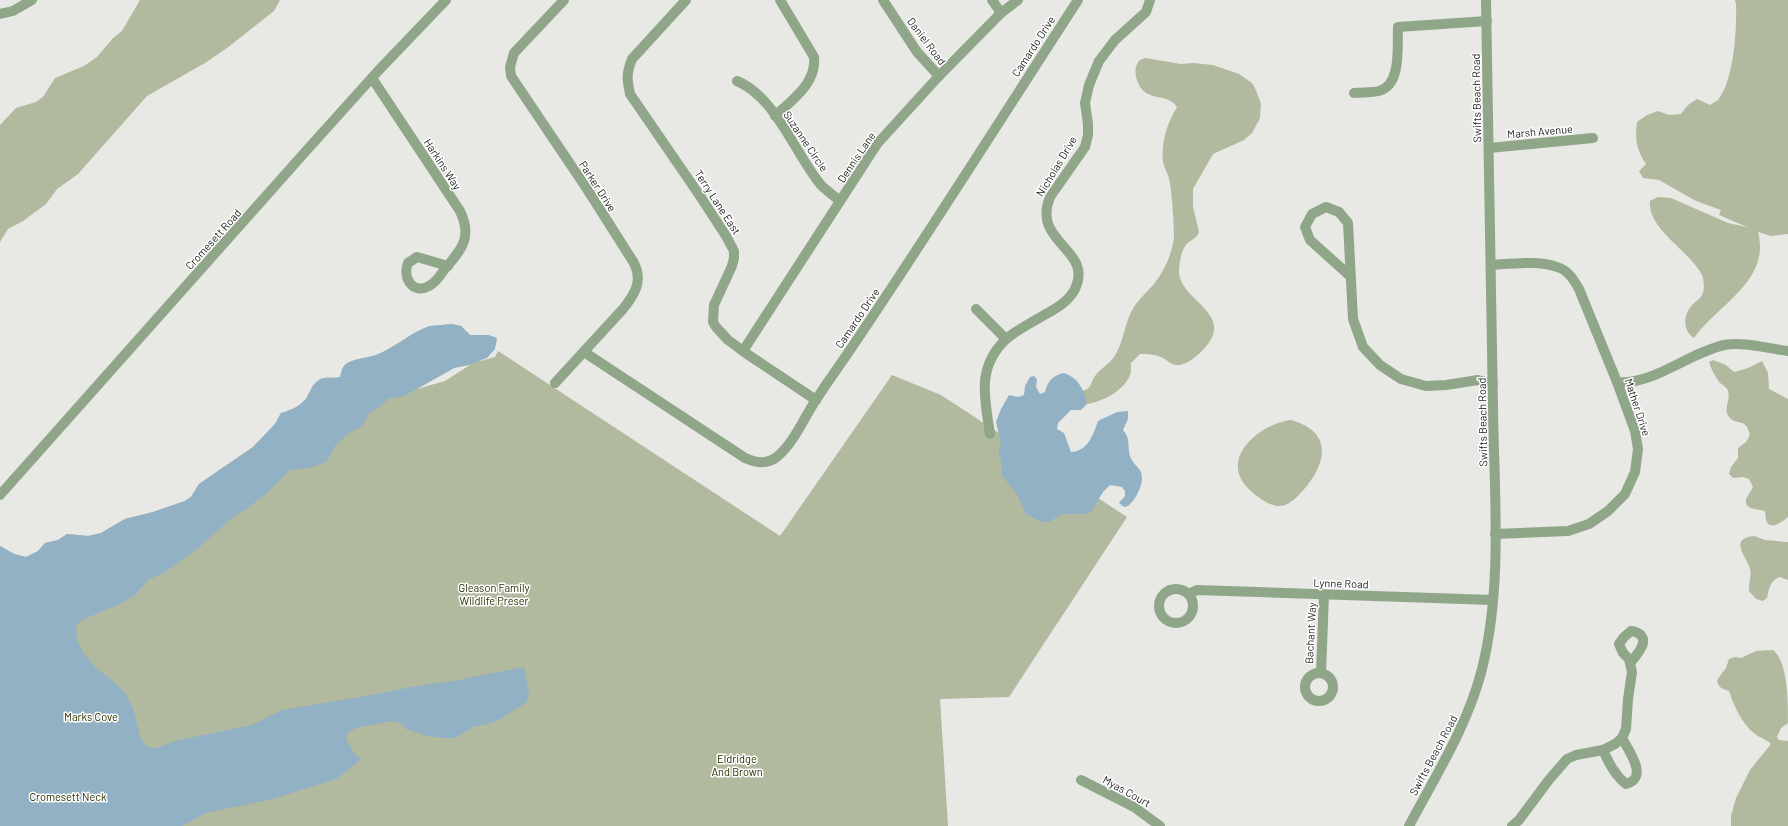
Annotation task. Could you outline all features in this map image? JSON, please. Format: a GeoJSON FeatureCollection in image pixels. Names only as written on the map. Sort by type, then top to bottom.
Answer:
{"type":"FeatureCollection","features":[{"type":"Feature","properties":{"kind":"street"},"geometry":{"type":"LineString","coordinates":[[0,14],[13,11],[32,0]]}},
{"type":"Feature","properties":{"kind":"street","name":"Cromesett Road"},"geometry":{"type":"LineString","coordinates":[[0,495],[372,78],[446,0]]}},
{"type":"Feature","properties":{"kind":"street","name":"Parker Drive"},"geometry":{"type":"LineString","coordinates":[[555,383],[630,300],[639,278],[638,271],[634,263],[587,189],[511,76],[510,67],[514,54],[564,0]]}},
{"type":"Feature","properties":{"kind":"street","name":"Terry Lane East"},"geometry":{"type":"LineString","coordinates":[[686,0],[639,49],[632,59],[626,76],[630,94],[726,236],[734,251],[732,266],[714,305],[713,322],[719,332],[743,351],[816,400]]}},
{"type":"Feature","properties":{"kind":"street"},"geometry":{"type":"LineString","coordinates":[[775,116],[811,78],[815,63],[814,57],[780,0]]}},
{"type":"Feature","properties":{"kind":"street","name":"Daniel Road"},"geometry":{"type":"LineString","coordinates":[[883,0],[917,52],[939,76]]}},
{"type":"Feature","properties":{"kind":"street"},"geometry":{"type":"LineString","coordinates":[[992,0],[1001,14]]}},
{"type":"Feature","properties":{"kind":"street","name":"Dennis Lane"},"geometry":{"type":"LineString","coordinates":[[743,351],[877,144],[939,76],[1001,14],[1018,0]]}},
{"type":"Feature","properties":{"kind":"street","name":"Camardo Drive"},"geometry":{"type":"LineString","coordinates":[[584,352],[745,458],[754,462],[766,462],[778,456],[788,444],[878,309],[1078,0]]}},
{"type":"Feature","properties":{"kind":"street","name":"Nicholas Drive"},"geometry":{"type":"LineString","coordinates":[[990,434],[984,392],[985,373],[991,359],[1006,339],[1055,309],[1071,294],[1076,287],[1078,272],[1077,265],[1072,256],[1050,231],[1045,213],[1047,205],[1050,197],[1085,147],[1088,134],[1088,124],[1085,103],[1089,86],[1099,61],[1115,40],[1146,12],[1150,0]]}},
{"type":"Feature","properties":{"kind":"street","name":"Swifts Beach Road"},"geometry":{"type":"LineString","coordinates":[[1412,825],[1461,731],[1475,695],[1483,668],[1493,600],[1493,384],[1486,0]]}},
{"type":"Feature","properties":{"kind":"street"},"geometry":{"type":"LineString","coordinates":[[1354,93],[1379,91],[1390,84],[1396,74],[1398,27],[1487,21]]}},
{"type":"Feature","properties":{"kind":"street","name":"Harkins Way"},"geometry":{"type":"LineString","coordinates":[[372,78],[464,220],[466,229],[464,244],[448,266]]}},
{"type":"Feature","properties":{"kind":"street","name":"Suzanne Circle"},"geometry":{"type":"LineString","coordinates":[[737,81],[755,91],[775,116],[822,185],[840,201]]}},
{"type":"Feature","properties":{"kind":"street","name":"Marsh Avenue"},"geometry":{"type":"LineString","coordinates":[[1489,148],[1593,138]]}},
{"type":"Feature","properties":{"kind":"street"},"geometry":{"type":"LineString","coordinates":[[1350,276],[1310,240],[1305,227],[1312,214],[1326,208],[1339,212],[1348,223],[1353,319],[1363,347],[1380,365],[1401,379],[1426,386],[1446,386],[1478,380],[1493,384]]}},
{"type":"Feature","properties":{"kind":"street","name":"Mather Drive"},"geometry":{"type":"LineString","coordinates":[[1490,265],[1544,265],[1558,267],[1570,275],[1580,289],[1617,382],[1635,431],[1638,449],[1635,472],[1624,494],[1608,511],[1589,524],[1568,531],[1494,534]]}},
{"type":"Feature","properties":{"kind":"street"},"geometry":{"type":"LineString","coordinates":[[976,308],[1006,339]]}},
{"type":"Feature","properties":{"kind":"street"},"geometry":{"type":"LineString","coordinates":[[1617,382],[1633,382],[1645,379],[1698,354],[1726,344],[1744,345],[1788,352]]}},
{"type":"Feature","properties":{"kind":"street","name":"Lynne Road"},"geometry":{"type":"LineString","coordinates":[[1189,594],[1197,590],[1493,600]]}},
{"type":"Feature","properties":{"kind":"street","name":"Bachant Way"},"geometry":{"type":"LineString","coordinates":[[1321,673],[1324,595]]}},
{"type":"Feature","properties":{"kind":"street"},"geometry":{"type":"LineString","coordinates":[[1513,826],[1548,781],[1567,760],[1576,755],[1603,750],[1615,744],[1622,738],[1626,729],[1632,672],[1630,663]]}},
{"type":"Feature","properties":{"kind":"street"},"geometry":{"type":"LineString","coordinates":[[1603,750],[1614,773],[1626,784],[1632,783],[1638,773],[1636,765],[1622,738]]}},
{"type":"Feature","properties":{"kind":"street","name":"Myas Court"},"geometry":{"type":"LineString","coordinates":[[1081,780],[1134,807],[1160,826]]}},
{"type":"Feature","properties":{"kind":"green space"},"geometry":{"type":"Polygon","coordinates":[[[140,0],[280,0],[274,11],[227,48],[205,63],[147,96],[78,174],[57,189],[46,204],[23,221],[8,229],[0,242],[0,125],[16,108],[36,102],[43,97],[55,78],[84,66],[97,57],[113,38],[122,31],[140,0]]]}},
{"type":"Feature","properties":{"kind":"green space"},"geometry":{"type":"Polygon","coordinates":[[[1735,0],[1788,0],[1788,234],[1771,236],[1758,232],[1760,249],[1757,265],[1750,278],[1740,291],[1704,326],[1694,338],[1687,331],[1685,322],[1687,312],[1703,293],[1703,277],[1696,266],[1670,240],[1655,221],[1651,211],[1650,201],[1658,197],[1671,198],[1728,223],[1747,227],[1719,215],[1721,210],[1696,201],[1659,180],[1643,178],[1639,171],[1646,164],[1637,144],[1637,122],[1647,115],[1658,111],[1669,115],[1681,114],[1688,105],[1697,99],[1710,105],[1718,100],[1728,80],[1731,67],[1736,27],[1735,0]]]}},
{"type":"Feature","properties":{"kind":"green space"},"geometry":{"type":"Polygon","coordinates":[[[1145,58],[1181,64],[1193,63],[1213,65],[1239,74],[1252,83],[1255,88],[1261,104],[1260,118],[1252,133],[1244,140],[1213,154],[1193,189],[1193,207],[1199,232],[1197,236],[1184,248],[1179,265],[1179,272],[1182,282],[1188,292],[1205,309],[1211,318],[1214,328],[1211,339],[1196,357],[1181,365],[1173,364],[1156,355],[1140,354],[1131,363],[1129,378],[1120,389],[1114,394],[1100,401],[1087,404],[1082,391],[1088,389],[1097,373],[1110,362],[1118,351],[1132,310],[1138,301],[1154,284],[1161,273],[1170,256],[1173,243],[1173,208],[1171,191],[1164,164],[1163,147],[1170,120],[1177,107],[1173,102],[1149,95],[1139,86],[1136,77],[1136,68],[1140,60],[1145,58]]]}},
{"type":"Feature","properties":{"kind":"green space"},"geometry":{"type":"Polygon","coordinates":[[[452,324],[461,326],[470,335],[488,335],[497,338],[491,353],[477,362],[495,357],[498,351],[780,536],[892,375],[941,395],[1127,517],[1009,697],[940,699],[948,826],[0,826],[0,546],[14,554],[26,557],[38,551],[45,543],[58,540],[67,534],[88,536],[101,533],[125,519],[153,512],[185,501],[191,497],[199,484],[253,447],[275,424],[281,413],[301,404],[319,380],[324,378],[340,377],[346,364],[354,360],[383,352],[416,332],[430,326],[452,324]],[[470,365],[454,368],[417,389],[445,381],[470,365]]]}},
{"type":"Feature","properties":{"kind":"green space"},"geometry":{"type":"Polygon","coordinates":[[[1713,360],[1726,365],[1734,372],[1748,368],[1762,361],[1768,373],[1769,389],[1788,399],[1788,517],[1777,524],[1770,525],[1766,519],[1765,511],[1750,508],[1746,504],[1746,499],[1753,487],[1749,479],[1743,477],[1733,478],[1729,474],[1731,467],[1738,458],[1738,448],[1746,442],[1750,435],[1744,424],[1736,422],[1728,415],[1727,408],[1729,394],[1726,387],[1719,382],[1712,370],[1709,362],[1713,360]]]}},
{"type":"Feature","properties":{"kind":"green space"},"geometry":{"type":"Polygon","coordinates":[[[1291,420],[1304,425],[1313,431],[1319,439],[1322,448],[1321,457],[1319,467],[1306,487],[1294,500],[1283,506],[1279,506],[1270,504],[1261,499],[1246,486],[1239,475],[1238,463],[1241,453],[1257,434],[1280,422],[1291,420]]]}},
{"type":"Feature","properties":{"kind":"green space"},"geometry":{"type":"Polygon","coordinates":[[[1754,536],[1765,540],[1788,542],[1788,580],[1780,577],[1774,580],[1770,585],[1767,598],[1763,601],[1756,599],[1749,591],[1751,574],[1740,545],[1746,538],[1754,536]]]}},
{"type":"Feature","properties":{"kind":"green space"},"geometry":{"type":"Polygon","coordinates":[[[1773,650],[1778,655],[1782,663],[1787,694],[1788,723],[1781,728],[1777,737],[1779,740],[1788,741],[1788,826],[1731,826],[1731,816],[1736,798],[1750,770],[1771,744],[1750,730],[1736,709],[1729,691],[1721,687],[1717,680],[1726,668],[1729,659],[1735,657],[1741,658],[1756,651],[1773,650]]]}},
{"type":"Feature","properties":{"kind":"water"},"geometry":{"type":"Polygon","coordinates":[[[452,324],[461,326],[470,335],[488,335],[497,338],[495,349],[487,358],[454,368],[404,396],[388,399],[380,407],[369,413],[362,426],[349,433],[335,446],[326,462],[309,468],[290,470],[268,492],[245,510],[234,516],[196,550],[165,572],[148,580],[135,595],[120,604],[82,620],[76,627],[77,641],[84,654],[96,668],[113,681],[125,693],[133,708],[141,739],[148,747],[156,748],[175,741],[252,725],[282,710],[422,685],[453,681],[524,667],[529,691],[526,703],[492,723],[473,727],[455,738],[427,736],[406,729],[400,723],[392,721],[356,728],[347,733],[346,739],[354,753],[361,759],[337,779],[272,799],[206,813],[182,826],[0,826],[0,546],[14,554],[26,557],[38,551],[45,543],[58,540],[67,534],[88,536],[101,533],[125,519],[153,512],[185,501],[191,497],[199,484],[253,447],[275,424],[281,413],[301,404],[319,380],[324,378],[340,377],[346,364],[354,360],[383,352],[416,332],[430,326],[452,324]]]}},
{"type":"Feature","properties":{"kind":"water"},"geometry":{"type":"Polygon","coordinates":[[[1063,373],[1073,377],[1080,384],[1087,404],[1081,410],[1071,410],[1058,423],[1057,429],[1064,433],[1071,452],[1082,449],[1086,445],[1092,437],[1098,421],[1117,412],[1128,411],[1128,419],[1123,430],[1127,436],[1130,456],[1141,472],[1142,481],[1137,495],[1128,506],[1124,507],[1119,503],[1125,496],[1125,491],[1122,487],[1110,485],[1103,492],[1091,512],[1083,514],[1062,514],[1049,522],[1039,521],[1026,514],[1017,495],[1002,475],[1001,460],[998,453],[1001,444],[996,422],[1009,395],[1018,397],[1024,395],[1025,386],[1030,377],[1034,376],[1037,379],[1036,387],[1040,394],[1045,392],[1053,377],[1063,373]]]}},
{"type":"Feature","properties":{"kind":"park label","name":"Gleason Family Wildlife Preser"},"geometry":{"type":"Point","coordinates":[494,593]}},
{"type":"Feature","properties":{"kind":"park label","name":"Marks Cove"},"geometry":{"type":"Point","coordinates":[91,716]}},
{"type":"Feature","properties":{"kind":"park label","name":"Eldridge And Brown"},"geometry":{"type":"Point","coordinates":[737,764]}},
{"type":"Feature","properties":{"kind":"park label","name":"Cromesett Neck"},"geometry":{"type":"Point","coordinates":[68,796]}}]}
